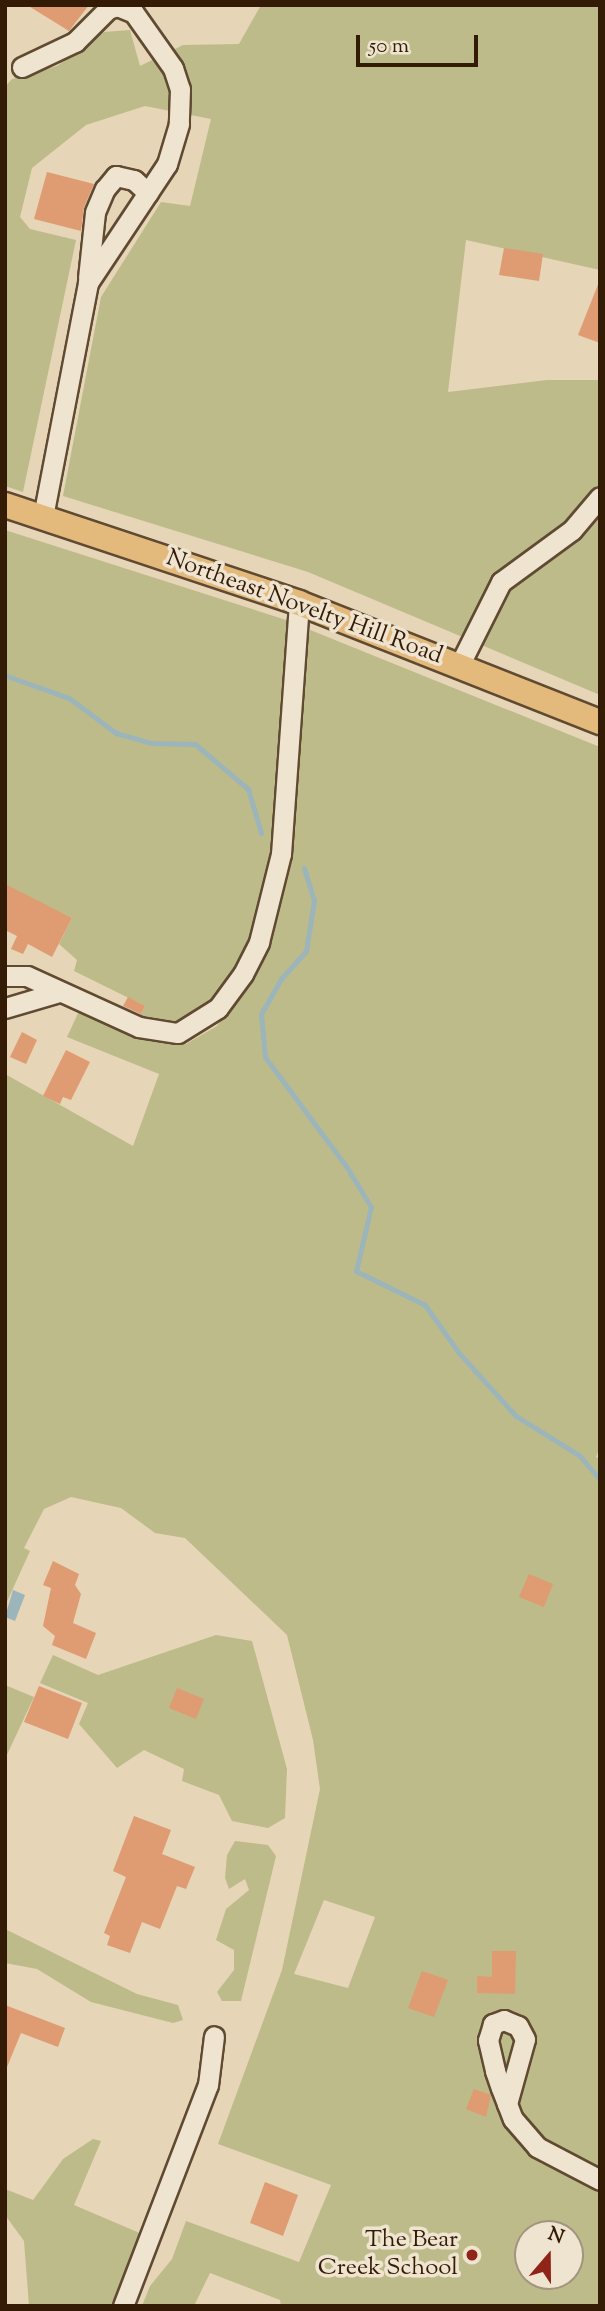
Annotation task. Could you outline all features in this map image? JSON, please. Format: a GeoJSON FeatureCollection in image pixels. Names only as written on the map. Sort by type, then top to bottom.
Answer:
{"type":"FeatureCollection","features":[{"type":"Feature","properties":{"kind":"main road","name":"Northeast Novelty Hill Road"},"geometry":{"type":"LineString","coordinates":[[5,505],[299,603],[460,664],[600,722]]}},
{"type":"Feature","properties":{"kind":"street"},"geometry":{"type":"LineString","coordinates":[[22,67],[75,42],[108,9],[117,6],[134,13],[173,68],[180,89],[173,149],[148,193],[88,283]]}},
{"type":"Feature","properties":{"kind":"street"},"geometry":{"type":"LineString","coordinates":[[43,517],[88,283],[95,212],[105,188],[117,176],[134,180],[148,193]]}},
{"type":"Feature","properties":{"kind":"street"},"geometry":{"type":"LineString","coordinates":[[460,664],[500,582],[572,530],[600,497]]}},
{"type":"Feature","properties":{"kind":"street"},"geometry":{"type":"LineString","coordinates":[[5,976],[27,976],[139,1027],[178,1033],[218,1008],[243,974],[267,916],[281,853],[299,603]]}},
{"type":"Feature","properties":{"kind":"street"},"geometry":{"type":"LineString","coordinates":[[5,1008],[59,992]]}},
{"type":"Feature","properties":{"kind":"street"},"geometry":{"type":"LineString","coordinates":[[123,2306],[208,2085],[214,2036]]}},
{"type":"Feature","properties":{"kind":"street"},"geometry":{"type":"LineString","coordinates":[[507,2104],[518,2126],[537,2147],[600,2180]]}},
{"type":"Feature","properties":{"kind":"shaded area"},"geometry":{"type":"Polygon","coordinates":[[[261,5],[600,5],[600,270],[466,240],[448,392],[547,380],[600,380],[600,695],[308,572],[63,496],[101,297],[161,202],[190,206],[211,119],[145,106],[86,125],[32,168],[20,217],[30,229],[76,240],[23,492],[5,486],[5,87],[12,79],[57,66],[104,32],[130,30],[140,66],[183,45],[239,44],[261,5]]]}},
{"type":"Feature","properties":{"kind":"shaded area"},"geometry":{"type":"Polygon","coordinates":[[[5,530],[283,619],[600,747],[600,1447],[596,1457],[600,1459],[600,2170],[567,2157],[551,2142],[540,2163],[600,2186],[600,2306],[281,2306],[280,2300],[210,2273],[194,2306],[142,2306],[150,2286],[172,2259],[186,2221],[299,2262],[331,2185],[218,2144],[282,1970],[320,1789],[313,1740],[287,1635],[185,1538],[155,1533],[121,1508],[71,1497],[44,1509],[24,1548],[30,1551],[5,1606],[5,1074],[133,1146],[159,1074],[67,1037],[80,1009],[163,1043],[186,1044],[217,1026],[262,960],[283,877],[229,984],[202,1016],[176,1024],[139,1018],[145,1006],[74,971],[77,960],[59,944],[72,918],[5,886],[5,530]],[[324,1900],[294,1974],[348,1988],[375,1917],[324,1900]]]}},
{"type":"Feature","properties":{"kind":"shaded area"},"geometry":{"type":"Polygon","coordinates":[[[216,1635],[252,1641],[287,1769],[285,1818],[268,1828],[232,1821],[219,1795],[182,1781],[184,1769],[144,1750],[117,1768],[79,1724],[88,1703],[40,1683],[53,1655],[98,1675],[216,1635]]]}},
{"type":"Feature","properties":{"kind":"shaded area"},"geometry":{"type":"Polygon","coordinates":[[[5,1685],[34,1697],[5,1759],[5,1685]]]}},
{"type":"Feature","properties":{"kind":"shaded area"},"geometry":{"type":"Polygon","coordinates":[[[235,1841],[268,1845],[276,1856],[241,2001],[222,2001],[217,1992],[234,1970],[234,1950],[216,1940],[226,1909],[249,1890],[245,1879],[229,1889],[225,1878],[227,1855],[235,1841]]]}},
{"type":"Feature","properties":{"kind":"shaded area"},"geometry":{"type":"Polygon","coordinates":[[[5,1929],[137,1994],[178,2005],[183,2020],[173,2023],[91,2002],[37,1969],[5,1963],[5,1929]]]}},
{"type":"Feature","properties":{"kind":"shaded area"},"geometry":{"type":"Polygon","coordinates":[[[93,2139],[101,2141],[74,2205],[142,2234],[115,2306],[29,2306],[24,2241],[5,2215],[5,2189],[33,2200],[63,2159],[93,2139]]]}},
{"type":"Feature","properties":{"kind":"water"},"geometry":{"type":"Polygon","coordinates":[[[13,1590],[25,1595],[15,1621],[5,1617],[13,1590]]]}},
{"type":"Feature","properties":{"kind":"building"},"geometry":{"type":"Polygon","coordinates":[[[27,5],[89,5],[69,31],[27,5]]]}},
{"type":"Feature","properties":{"kind":"building"},"geometry":{"type":"Polygon","coordinates":[[[47,172],[94,184],[84,207],[81,231],[34,219],[47,172]]]}},
{"type":"Feature","properties":{"kind":"building"},"geometry":{"type":"Polygon","coordinates":[[[504,248],[543,254],[539,281],[499,275],[504,248]]]}},
{"type":"Feature","properties":{"kind":"building"},"geometry":{"type":"Polygon","coordinates":[[[600,282],[600,343],[578,335],[600,282]]]}},
{"type":"Feature","properties":{"kind":"building"},"geometry":{"type":"Polygon","coordinates":[[[5,884],[72,918],[52,957],[28,944],[23,954],[11,949],[17,936],[5,930],[5,884]]]}},
{"type":"Feature","properties":{"kind":"building"},"geometry":{"type":"Polygon","coordinates":[[[128,997],[145,1006],[141,1014],[123,1006],[128,997]]]}},
{"type":"Feature","properties":{"kind":"building"},"geometry":{"type":"Polygon","coordinates":[[[22,1032],[37,1040],[26,1064],[10,1057],[22,1032]]]}},
{"type":"Feature","properties":{"kind":"building"},"geometry":{"type":"Polygon","coordinates":[[[66,1050],[90,1062],[71,1100],[63,1097],[60,1104],[43,1096],[66,1050]]]}},
{"type":"Feature","properties":{"kind":"building"},"geometry":{"type":"Polygon","coordinates":[[[53,1561],[79,1574],[75,1585],[81,1594],[73,1623],[96,1633],[86,1659],[52,1645],[55,1636],[43,1626],[51,1588],[43,1585],[53,1561]]]}},
{"type":"Feature","properties":{"kind":"building"},"geometry":{"type":"Polygon","coordinates":[[[529,1574],[553,1584],[544,1607],[519,1597],[529,1574]]]}},
{"type":"Feature","properties":{"kind":"building"},"geometry":{"type":"Polygon","coordinates":[[[39,1686],[82,1703],[68,1739],[24,1722],[39,1686]]]}},
{"type":"Feature","properties":{"kind":"building"},"geometry":{"type":"Polygon","coordinates":[[[177,1688],[204,1699],[196,1719],[169,1708],[177,1688]]]}},
{"type":"Feature","properties":{"kind":"building"},"geometry":{"type":"Polygon","coordinates":[[[134,1816],[171,1830],[162,1854],[195,1867],[186,1889],[177,1886],[160,1929],[142,1922],[130,1953],[107,1945],[110,1936],[104,1933],[126,1877],[113,1871],[134,1816]]]}},
{"type":"Feature","properties":{"kind":"building"},"geometry":{"type":"Polygon","coordinates":[[[492,1951],[516,1951],[515,1994],[477,1993],[477,1976],[492,1977],[492,1951]]]}},
{"type":"Feature","properties":{"kind":"building"},"geometry":{"type":"Polygon","coordinates":[[[422,1971],[448,1980],[434,2017],[408,2008],[422,1971]]]}},
{"type":"Feature","properties":{"kind":"building"},"geometry":{"type":"Polygon","coordinates":[[[5,2005],[65,2028],[58,2047],[21,2033],[5,2072],[5,2005]]]}},
{"type":"Feature","properties":{"kind":"building"},"geometry":{"type":"Polygon","coordinates":[[[474,2089],[491,2095],[486,2117],[466,2109],[474,2089]]]}},
{"type":"Feature","properties":{"kind":"building"},"geometry":{"type":"Polygon","coordinates":[[[265,2182],[298,2195],[283,2236],[250,2223],[265,2182]]]}},
{"type":"Feature","properties":{"kind":"waterway"},"geometry":{"type":"LineString","coordinates":[[7,676],[69,698],[116,733],[152,743],[195,744],[248,789],[261,833]]}},
{"type":"Feature","properties":{"kind":"waterway"},"geometry":{"type":"LineString","coordinates":[[304,868],[314,900],[306,951],[281,979],[261,1014],[265,1057],[346,1166],[371,1207],[356,1271],[425,1305],[459,1353],[516,1416],[580,1456],[600,1480]]}},
{"type":"Feature","properties":{"kind":"place","name":"The Bear Creek School"},"geometry":{"type":"Point","coordinates":[472,2255]}}]}
